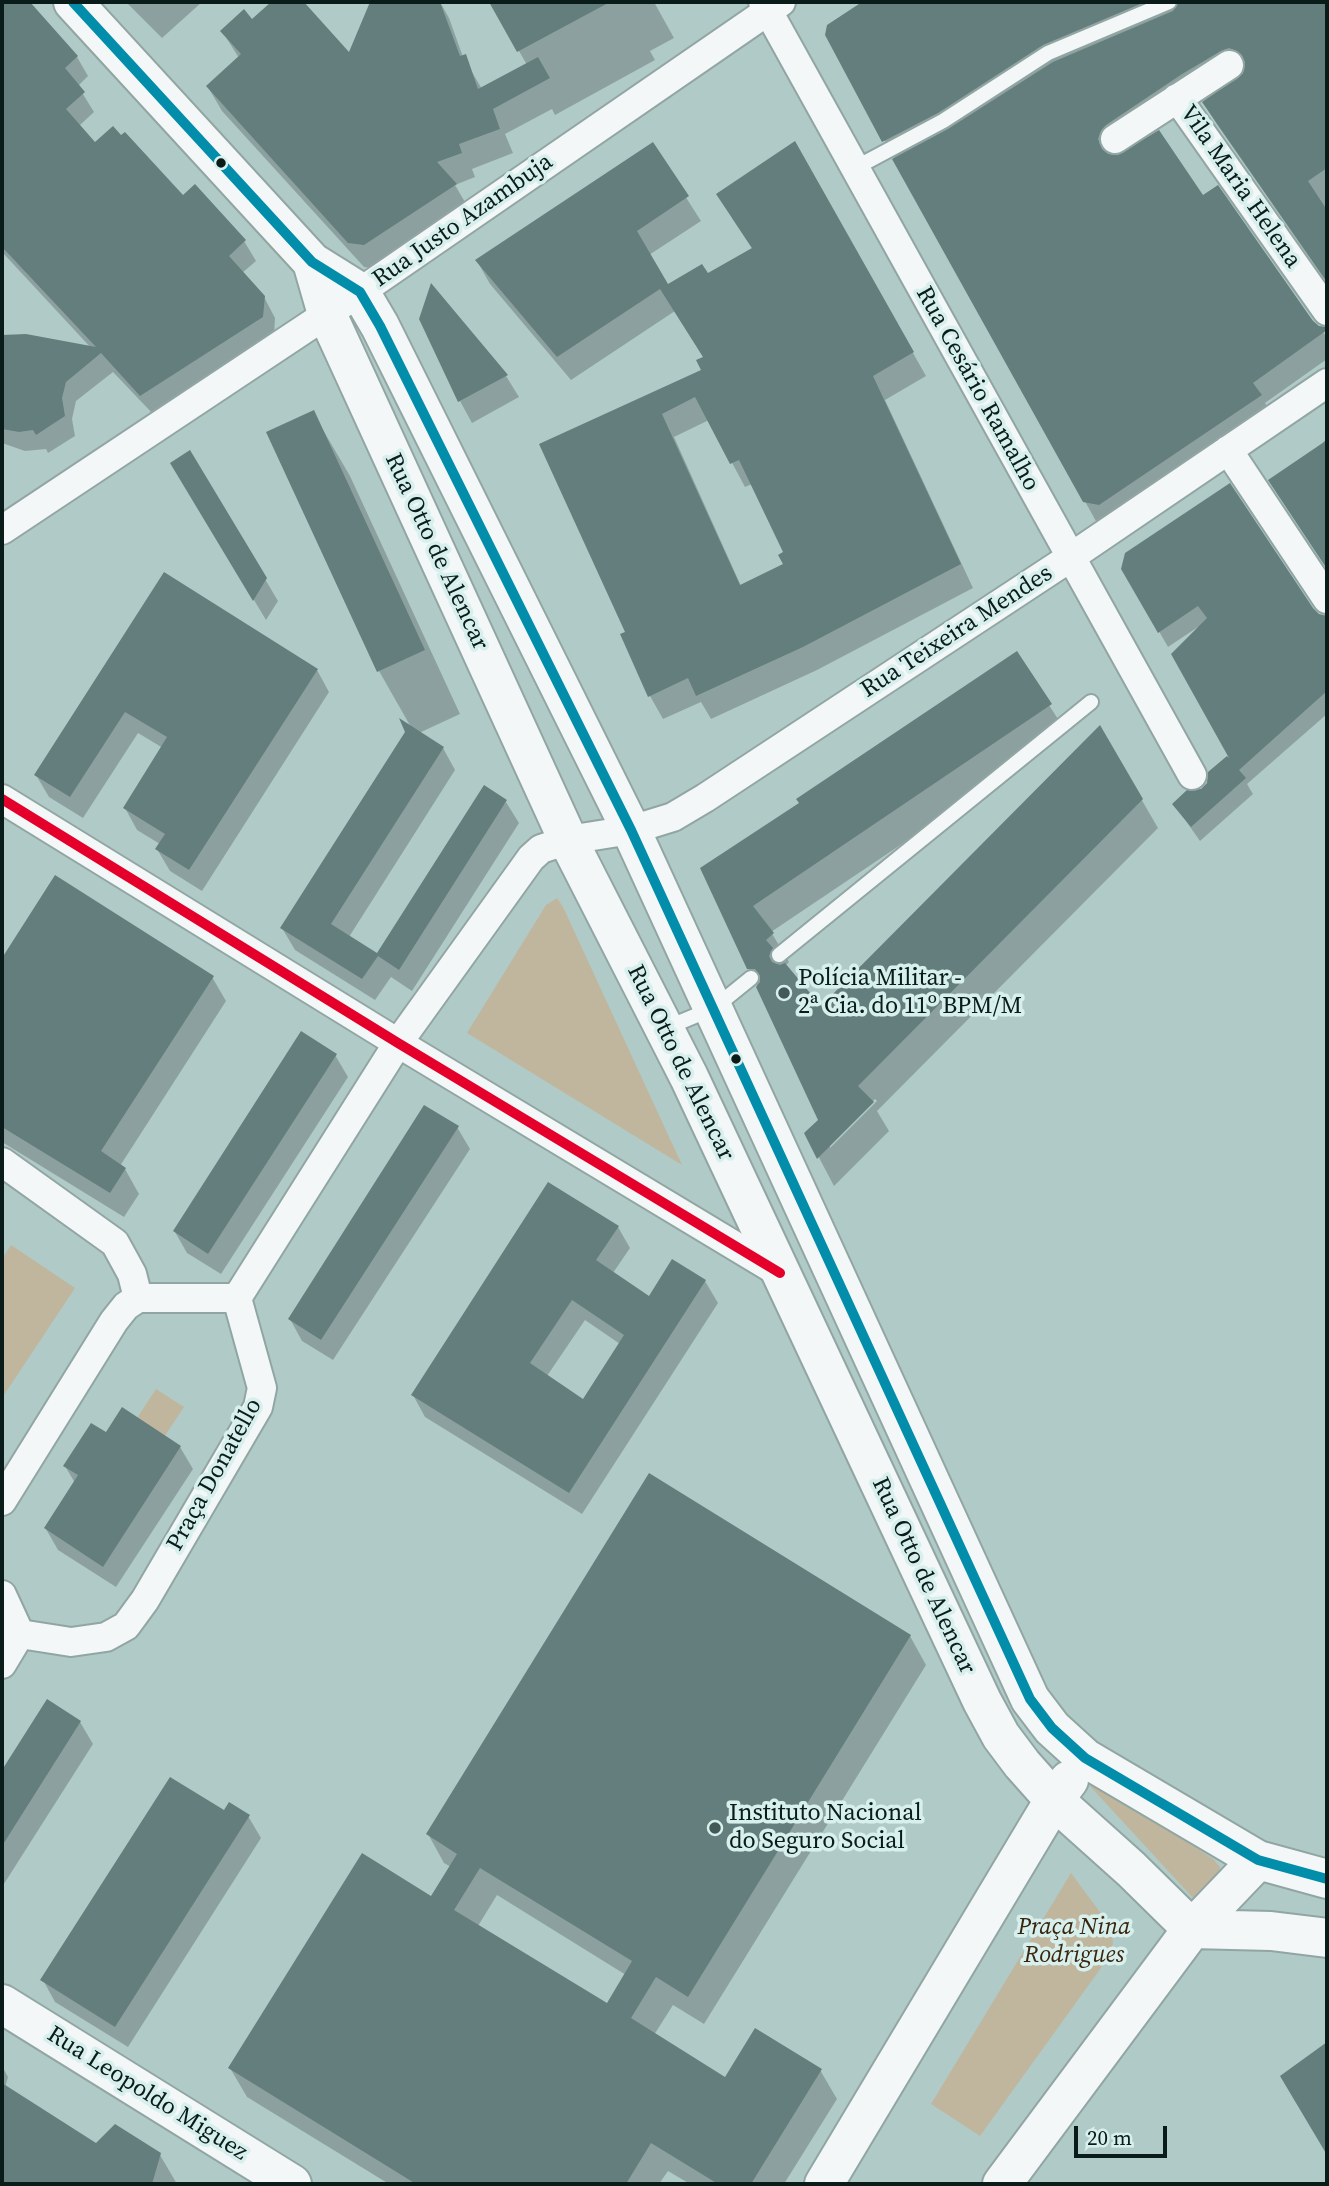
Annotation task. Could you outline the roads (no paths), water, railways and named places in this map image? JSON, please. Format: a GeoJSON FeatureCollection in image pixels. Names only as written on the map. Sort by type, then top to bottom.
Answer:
{"type":"FeatureCollection","features":[{"type":"Feature","properties":{"kind":"main road"},"geometry":{"type":"LineString","coordinates":[[73,2],[312,262],[360,292]]}},
{"type":"Feature","properties":{"kind":"main road","name":"Rua Otto de Alencar"},"geometry":{"type":"LineString","coordinates":[[312,262],[327,314],[568,840],[664,1028],[982,1701],[1001,1736],[1054,1800],[1131,1869],[1192,1930]]}},
{"type":"Feature","properties":{"kind":"main road","name":"Rua Otto de Alencar"},"geometry":{"type":"LineString","coordinates":[[360,292],[380,326],[631,830],[1030,1699],[1052,1728],[1085,1759],[1258,1860],[1327,1879]]}},
{"type":"Feature","properties":{"kind":"main road"},"geometry":{"type":"LineString","coordinates":[[824,2184],[1054,1800],[1085,1759]]}},
{"type":"Feature","properties":{"kind":"main road"},"geometry":{"type":"LineString","coordinates":[[1002,2184],[1192,1930],[1258,1860]]}},
{"type":"Feature","properties":{"kind":"main road"},"geometry":{"type":"LineString","coordinates":[[1192,1930],[1271,1931],[1327,1938]]}},
{"type":"Feature","properties":{"kind":"main road","name":"Rua Leopoldo Miguez"},"geometry":{"type":"LineString","coordinates":[[2,2004],[292,2184]]}},
{"type":"Feature","properties":{"kind":"street","name":"Rua Cesário Ramalho"},"geometry":{"type":"LineString","coordinates":[[771,5],[855,168],[1192,775]]}},
{"type":"Feature","properties":{"kind":"street","name":"Rua Justo Azambuja"},"geometry":{"type":"LineString","coordinates":[[2,530],[360,292],[771,5]]}},
{"type":"Feature","properties":{"kind":"street","name":"Vila Maria Helena"},"geometry":{"type":"LineString","coordinates":[[1115,139],[1229,65]]}},
{"type":"Feature","properties":{"kind":"street","name":"Vila Maria Helena"},"geometry":{"type":"LineString","coordinates":[[1177,98],[1327,311]]}},
{"type":"Feature","properties":{"kind":"street","name":"Rua Teixeira Mendes"},"geometry":{"type":"LineString","coordinates":[[237,1298],[398,1043],[531,858],[541,849],[568,840],[631,830],[673,817],[1071,557],[1327,383]]}},
{"type":"Feature","properties":{"kind":"street"},"geometry":{"type":"LineString","coordinates":[[1228,450],[1327,599]]}},
{"type":"Feature","properties":{"kind":"street"},"geometry":{"type":"LineString","coordinates":[[2,799],[398,1043],[780,1273]]}},
{"type":"Feature","properties":{"kind":"street"},"geometry":{"type":"LineString","coordinates":[[2,1161],[116,1243],[132,1274],[138,1298]]}},
{"type":"Feature","properties":{"kind":"street"},"geometry":{"type":"LineString","coordinates":[[2,1501],[126,1306],[138,1298],[237,1298]]}},
{"type":"Feature","properties":{"kind":"street","name":"Praça Donatello"},"geometry":{"type":"LineString","coordinates":[[20,1634],[71,1642],[106,1637],[126,1626],[145,1600],[258,1407],[262,1388],[237,1298]]}},
{"type":"Feature","properties":{"kind":"street"},"geometry":{"type":"LineString","coordinates":[[2,1595],[20,1634],[2,1664]]}},
{"type":"Feature","properties":{"kind":"lane"},"geometry":{"type":"LineString","coordinates":[[855,168],[943,121],[1048,53],[1169,2]]}},
{"type":"Feature","properties":{"kind":"lane"},"geometry":{"type":"LineString","coordinates":[[779,955],[1091,702]]}},
{"type":"Feature","properties":{"kind":"lane"},"geometry":{"type":"LineString","coordinates":[[664,1028],[714,1008],[751,978]]}},
{"type":"Feature","properties":{"kind":"place","name":"Polícia Militar - 2ª Cia. do 11º BPM/M"},"geometry":{"type":"Point","coordinates":[784,993]}},
{"type":"Feature","properties":{"kind":"place","name":"Instituto Nacional do Seguro Social"},"geometry":{"type":"Point","coordinates":[715,1828]}},
{"type":"Feature","properties":{"kind":"park label","name":"Praça Nina Rodrigues"},"geometry":{"type":"Point","coordinates":[1074,1942]}}]}
